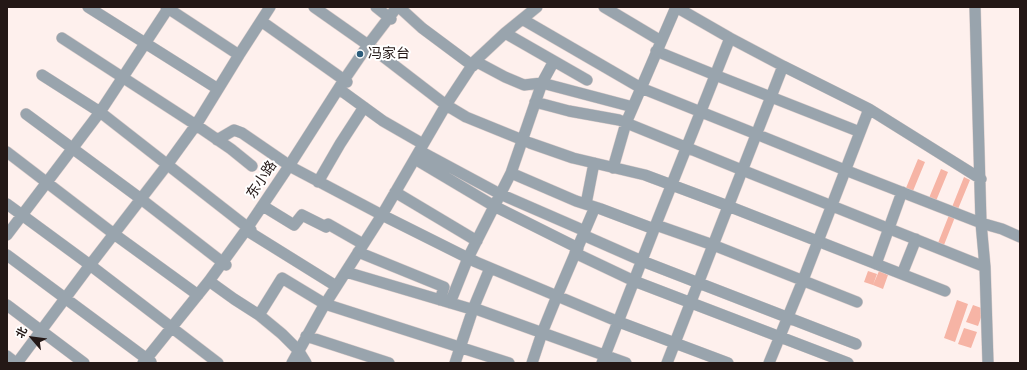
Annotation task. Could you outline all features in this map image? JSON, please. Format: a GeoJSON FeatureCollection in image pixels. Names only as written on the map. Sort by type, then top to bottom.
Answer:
{"type":"FeatureCollection","features":[{"type":"Feature","properties":{"kind":"street"},"geometry":{"type":"LineString","coordinates":[[88,7],[218,89]]}},
{"type":"Feature","properties":{"kind":"street"},"geometry":{"type":"LineString","coordinates":[[7,356],[16,363],[167,165],[196,125],[270,7]]}},
{"type":"Feature","properties":{"kind":"street"},"geometry":{"type":"LineString","coordinates":[[314,7],[369,46],[446,105],[466,117],[573,158],[645,175],[945,291]]}},
{"type":"Feature","properties":{"kind":"street"},"geometry":{"type":"LineString","coordinates":[[376,7],[390,18]]}},
{"type":"Feature","properties":{"kind":"street"},"geometry":{"type":"LineString","coordinates":[[399,7],[422,28],[474,63],[524,85],[542,83],[633,107]]}},
{"type":"Feature","properties":{"kind":"street","name":"东小路"},"geometry":{"type":"LineString","coordinates":[[148,362],[211,282],[249,230],[369,46],[399,7]]}},
{"type":"Feature","properties":{"kind":"street"},"geometry":{"type":"LineString","coordinates":[[292,363],[325,304],[382,215],[446,105],[474,63],[505,33],[537,7]]}},
{"type":"Feature","properties":{"kind":"street"},"geometry":{"type":"LineString","coordinates":[[604,7],[661,41]]}},
{"type":"Feature","properties":{"kind":"street"},"geometry":{"type":"LineString","coordinates":[[613,168],[626,123],[676,7],[730,38],[869,109],[981,179]]}},
{"type":"Feature","properties":{"kind":"street"},"geometry":{"type":"LineString","coordinates":[[975,7],[988,363]]}},
{"type":"Feature","properties":{"kind":"street"},"geometry":{"type":"LineString","coordinates":[[7,235],[100,112],[168,8],[239,55]]}},
{"type":"Feature","properties":{"kind":"street"},"geometry":{"type":"LineString","coordinates":[[522,20],[641,88],[845,170],[1020,237]]}},
{"type":"Feature","properties":{"kind":"street"},"geometry":{"type":"LineString","coordinates":[[261,21],[343,85],[364,107],[384,121],[419,152],[494,206],[634,281],[848,363]]}},
{"type":"Feature","properties":{"kind":"street"},"geometry":{"type":"LineString","coordinates":[[505,33],[587,80]]}},
{"type":"Feature","properties":{"kind":"street"},"geometry":{"type":"LineString","coordinates":[[62,38],[196,125],[231,149],[252,166]]}},
{"type":"Feature","properties":{"kind":"street"},"geometry":{"type":"LineString","coordinates":[[604,359],[671,185],[730,38]]}},
{"type":"Feature","properties":{"kind":"street"},"geometry":{"type":"LineString","coordinates":[[656,51],[860,132]]}},
{"type":"Feature","properties":{"kind":"street"},"geometry":{"type":"LineString","coordinates":[[445,302],[510,173],[542,83],[554,61]]}},
{"type":"Feature","properties":{"kind":"street"},"geometry":{"type":"LineString","coordinates":[[667,363],[783,66]]}},
{"type":"Feature","properties":{"kind":"street"},"geometry":{"type":"LineString","coordinates":[[42,74],[100,112],[249,230],[336,286]]}},
{"type":"Feature","properties":{"kind":"street"},"geometry":{"type":"LineString","coordinates":[[535,102],[569,111],[619,120],[985,267]]}},
{"type":"Feature","properties":{"kind":"street"},"geometry":{"type":"LineString","coordinates":[[318,182],[364,107]]}},
{"type":"Feature","properties":{"kind":"street"},"geometry":{"type":"LineString","coordinates":[[769,363],[803,280],[869,109]]}},
{"type":"Feature","properties":{"kind":"street"},"geometry":{"type":"LineString","coordinates":[[26,114],[141,199],[224,264]]}},
{"type":"Feature","properties":{"kind":"street"},"geometry":{"type":"LineString","coordinates":[[217,140],[234,130],[242,133],[291,167],[318,182],[468,258],[619,322],[728,363]]}},
{"type":"Feature","properties":{"kind":"street"},"geometry":{"type":"LineString","coordinates":[[7,152],[114,234],[198,295]]}},
{"type":"Feature","properties":{"kind":"street"},"geometry":{"type":"LineString","coordinates":[[419,152],[500,194],[642,262],[856,344]]}},
{"type":"Feature","properties":{"kind":"street"},"geometry":{"type":"LineString","coordinates":[[532,363],[542,333],[584,233],[590,205],[594,163]]}},
{"type":"Feature","properties":{"kind":"street"},"geometry":{"type":"LineString","coordinates":[[510,173],[576,201],[713,245],[856,302]]}},
{"type":"Feature","properties":{"kind":"street"},"geometry":{"type":"LineString","coordinates":[[395,192],[477,241]]}},
{"type":"Feature","properties":{"kind":"street"},"geometry":{"type":"LineString","coordinates":[[876,264],[902,192]]}},
{"type":"Feature","properties":{"kind":"street"},"geometry":{"type":"LineString","coordinates":[[7,204],[90,265],[218,363]]}},
{"type":"Feature","properties":{"kind":"street"},"geometry":{"type":"LineString","coordinates":[[264,207],[294,225],[302,215],[326,227],[328,224],[361,248],[444,288],[445,302]]}},
{"type":"Feature","properties":{"kind":"street"},"geometry":{"type":"LineString","coordinates":[[902,274],[916,239]]}},
{"type":"Feature","properties":{"kind":"street"},"geometry":{"type":"LineString","coordinates":[[7,256],[148,362]]}},
{"type":"Feature","properties":{"kind":"street"},"geometry":{"type":"LineString","coordinates":[[455,363],[473,309],[490,268]]}},
{"type":"Feature","properties":{"kind":"street"},"geometry":{"type":"LineString","coordinates":[[346,272],[471,310],[476,309],[542,333],[604,359],[626,363]]}},
{"type":"Feature","properties":{"kind":"street"},"geometry":{"type":"LineString","coordinates":[[259,315],[282,278],[325,304],[509,363]]}},
{"type":"Feature","properties":{"kind":"street"},"geometry":{"type":"LineString","coordinates":[[211,282],[259,315],[282,334],[298,350],[306,363]]}},
{"type":"Feature","properties":{"kind":"street","name":"东小路"},"geometry":{"type":"LineString","coordinates":[[174,329],[198,295],[211,282]]}},
{"type":"Feature","properties":{"kind":"street"},"geometry":{"type":"LineString","coordinates":[[7,305],[84,363]]}},
{"type":"Feature","properties":{"kind":"street"},"geometry":{"type":"LineString","coordinates":[[306,336],[389,363]]}},
{"type":"Feature","properties":{"kind":"building"},"geometry":{"type":"Polygon","coordinates":[[[918,159],[925,162],[913,191],[906,188],[918,159]]]}},
{"type":"Feature","properties":{"kind":"building"},"geometry":{"type":"Polygon","coordinates":[[[941,169],[948,172],[936,201],[929,198],[941,169]]]}},
{"type":"Feature","properties":{"kind":"building"},"geometry":{"type":"Polygon","coordinates":[[[964,177],[970,180],[958,209],[952,207],[964,177]]]}},
{"type":"Feature","properties":{"kind":"building"},"geometry":{"type":"Polygon","coordinates":[[[949,215],[955,217],[944,245],[938,243],[949,215]]]}},
{"type":"Feature","properties":{"kind":"building"},"geometry":{"type":"Polygon","coordinates":[[[868,271],[877,274],[873,285],[864,282],[868,271]]]}},
{"type":"Feature","properties":{"kind":"building"},"geometry":{"type":"Polygon","coordinates":[[[879,271],[888,275],[883,289],[873,285],[879,271]]]}},
{"type":"Feature","properties":{"kind":"building"},"geometry":{"type":"Polygon","coordinates":[[[957,300],[968,304],[955,342],[944,338],[957,300]]]}},
{"type":"Feature","properties":{"kind":"building"},"geometry":{"type":"Polygon","coordinates":[[[973,305],[984,309],[978,326],[966,322],[973,305]]]}},
{"type":"Feature","properties":{"kind":"building"},"geometry":{"type":"Polygon","coordinates":[[[964,328],[977,332],[971,348],[958,344],[964,328]]]}},
{"type":"Feature","properties":{"kind":"place","name":"冯家台"},"geometry":{"type":"Point","coordinates":[360,54]}}]}
